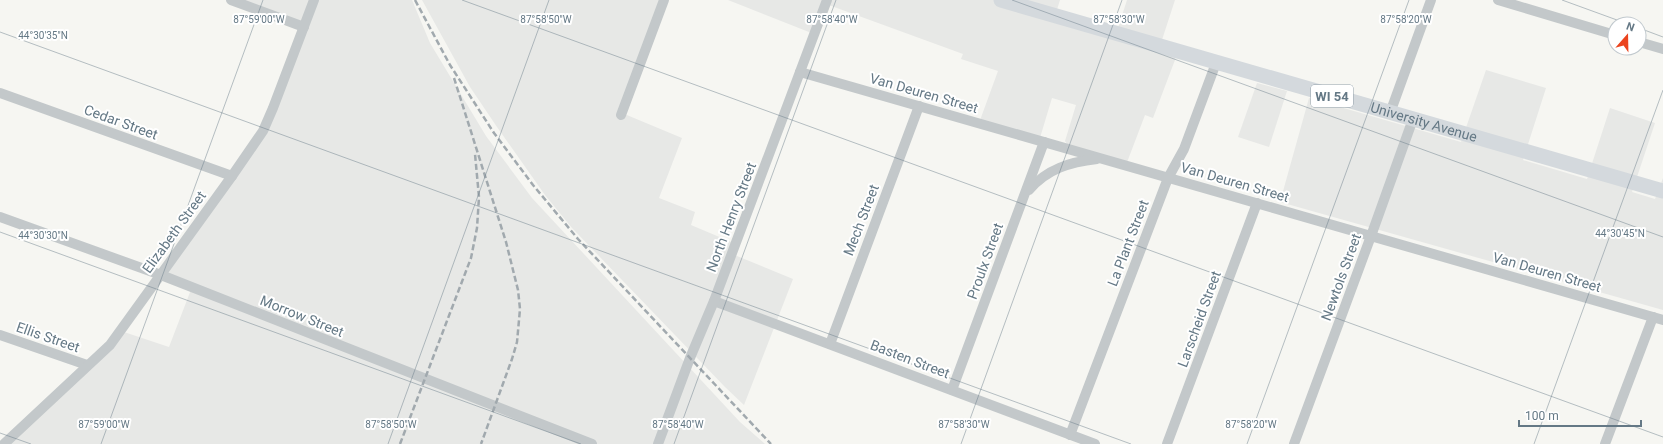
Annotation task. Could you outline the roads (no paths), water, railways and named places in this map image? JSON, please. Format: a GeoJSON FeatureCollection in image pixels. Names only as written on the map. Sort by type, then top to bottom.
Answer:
{"type":"FeatureCollection","features":[{"type":"Feature","properties":{"kind":"main road","name":"University Avenue"},"geometry":{"type":"LineString","coordinates":[[1001,0],[1663,191]]}},
{"type":"Feature","properties":{"kind":"street"},"geometry":{"type":"LineString","coordinates":[[231,0],[304,27]]}},
{"type":"Feature","properties":{"kind":"street","name":"Elizabeth Street"},"geometry":{"type":"LineString","coordinates":[[5,440],[110,345],[232,176],[263,131],[314,0]]}},
{"type":"Feature","properties":{"kind":"street"},"geometry":{"type":"LineString","coordinates":[[621,116],[664,0]]}},
{"type":"Feature","properties":{"kind":"street","name":"North Henry Street"},"geometry":{"type":"LineString","coordinates":[[658,444],[690,358],[714,301],[827,0]]}},
{"type":"Feature","properties":{"kind":"street"},"geometry":{"type":"LineString","coordinates":[[1390,113],[1431,0]]}},
{"type":"Feature","properties":{"kind":"street"},"geometry":{"type":"LineString","coordinates":[[1498,0],[1607,33]]}},
{"type":"Feature","properties":{"kind":"street"},"geometry":{"type":"LineString","coordinates":[[1647,44],[1663,49]]}},
{"type":"Feature","properties":{"kind":"street","name":"La Plant Street"},"geometry":{"type":"LineString","coordinates":[[1070,435],[1168,178],[1184,149],[1216,63]]}},
{"type":"Feature","properties":{"kind":"street","name":"Van Deuren Street"},"geometry":{"type":"LineString","coordinates":[[800,72],[1663,320]]}},
{"type":"Feature","properties":{"kind":"street","name":"Cedar Street"},"geometry":{"type":"LineString","coordinates":[[0,94],[232,176]]}},
{"type":"Feature","properties":{"kind":"street","name":"Mech Street"},"geometry":{"type":"LineString","coordinates":[[830,344],[919,106]]}},
{"type":"Feature","properties":{"kind":"street","name":"Newtols Street"},"geometry":{"type":"LineString","coordinates":[[1294,444],[1413,119]]}},
{"type":"Feature","properties":{"kind":"street","name":"Proulx Street"},"geometry":{"type":"LineString","coordinates":[[952,390],[1044,142]]}},
{"type":"Feature","properties":{"kind":"street"},"geometry":{"type":"LineString","coordinates":[[1022,201],[1043,176],[1054,170],[1067,164],[1081,161],[1107,160]]}},
{"type":"Feature","properties":{"kind":"street","name":"Larscheid Street"},"geometry":{"type":"LineString","coordinates":[[1167,444],[1257,203]]}},
{"type":"Feature","properties":{"kind":"street","name":"Morrow Street"},"geometry":{"type":"LineString","coordinates":[[0,217],[161,275],[592,444]]}},
{"type":"Feature","properties":{"kind":"street","name":"Basten Street"},"geometry":{"type":"LineString","coordinates":[[714,301],[1095,444]]}},
{"type":"Feature","properties":{"kind":"street"},"geometry":{"type":"LineString","coordinates":[[1605,444],[1653,317]]}},
{"type":"Feature","properties":{"kind":"street","name":"Ellis Street"},"geometry":{"type":"LineString","coordinates":[[0,335],[87,365]]}},
{"type":"Feature","properties":{"kind":"railway"},"geometry":{"type":"LineString","coordinates":[[415,0],[450,65],[494,133],[533,185],[578,239],[771,444]]}},
{"type":"Feature","properties":{"kind":"railway"},"geometry":{"type":"LineString","coordinates":[[454,78],[506,242],[518,290],[520,309],[517,342],[481,444]]}},
{"type":"Feature","properties":{"kind":"railway"},"geometry":{"type":"LineString","coordinates":[[400,444],[471,258],[477,228],[479,197],[475,154]]}}]}
